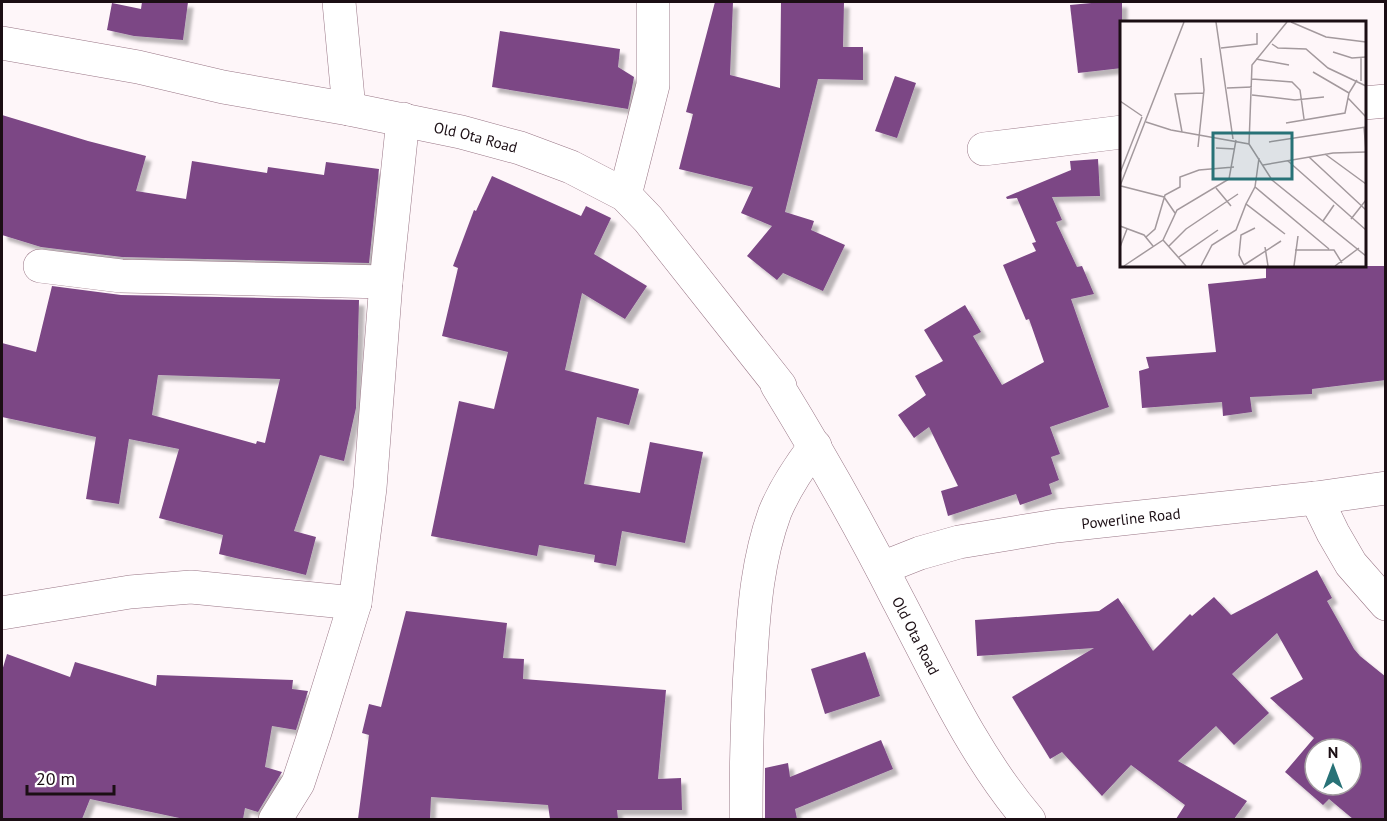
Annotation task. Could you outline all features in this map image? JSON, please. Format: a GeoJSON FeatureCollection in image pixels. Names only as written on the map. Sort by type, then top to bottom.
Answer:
{"type":"FeatureCollection","features":[{"type":"Feature","properties":{"kind":"street"},"geometry":{"type":"LineString","coordinates":[[339,2],[349,109]]}},
{"type":"Feature","properties":{"kind":"street"},"geometry":{"type":"LineString","coordinates":[[625,195],[653,85],[653,2]]}},
{"type":"Feature","properties":{"kind":"street","name":"Old Ota Road"},"geometry":{"type":"LineString","coordinates":[[2,43],[138,67],[223,87],[403,119],[461,132],[520,148],[571,167],[625,195],[648,219],[780,386],[777,386],[810,438],[882,568],[963,726],[1002,786],[1029,819]]}},
{"type":"Feature","properties":{"kind":"street"},"geometry":{"type":"LineString","coordinates":[[1366,103],[1386,101]]}},
{"type":"Feature","properties":{"kind":"street"},"geometry":{"type":"LineString","coordinates":[[275,819],[298,783],[355,603],[370,488],[386,282],[403,119]]}},
{"type":"Feature","properties":{"kind":"street"},"geometry":{"type":"LineString","coordinates":[[984,149],[1120,132]]}},
{"type":"Feature","properties":{"kind":"street"},"geometry":{"type":"LineString","coordinates":[[40,266],[121,276],[386,282]]}},
{"type":"Feature","properties":{"kind":"street"},"geometry":{"type":"LineString","coordinates":[[746,819],[746,729],[753,618],[760,564],[775,513],[810,438]]}},
{"type":"Feature","properties":{"kind":"street","name":"Powerline Road"},"geometry":{"type":"LineString","coordinates":[[882,568],[920,553],[970,540],[1056,526],[1316,498],[1386,488]]}},
{"type":"Feature","properties":{"kind":"street"},"geometry":{"type":"LineString","coordinates":[[1316,498],[1351,564],[1386,604]]}},
{"type":"Feature","properties":{"kind":"street"},"geometry":{"type":"LineString","coordinates":[[2,613],[130,592],[191,587],[355,603]]}},
{"type":"Feature","properties":{"kind":"building"},"geometry":{"type":"Polygon","coordinates":[[[142,2],[188,2],[183,40],[134,36],[107,30],[112,3],[141,9],[142,2]]]}},
{"type":"Feature","properties":{"kind":"building"},"geometry":{"type":"Polygon","coordinates":[[[715,2],[733,2],[730,75],[780,88],[781,2],[844,2],[843,47],[863,47],[863,80],[818,79],[785,212],[814,221],[811,230],[845,245],[823,291],[783,273],[777,280],[747,256],[772,226],[741,213],[753,187],[679,169],[693,114],[686,112],[715,2]]]}},
{"type":"Feature","properties":{"kind":"building"},"geometry":{"type":"Polygon","coordinates":[[[1122,2],[1120,68],[1078,73],[1070,5],[1122,2]]]}},
{"type":"Feature","properties":{"kind":"building"},"geometry":{"type":"Polygon","coordinates":[[[500,31],[620,49],[618,67],[634,77],[628,109],[492,87],[500,31]]]}},
{"type":"Feature","properties":{"kind":"building"},"geometry":{"type":"Polygon","coordinates":[[[895,76],[916,83],[897,138],[875,131],[895,76]]]}},
{"type":"Feature","properties":{"kind":"building"},"geometry":{"type":"Polygon","coordinates":[[[2,115],[146,156],[136,191],[186,199],[192,161],[267,173],[268,167],[324,175],[326,162],[379,169],[369,263],[122,257],[41,247],[2,235],[2,115]]]}},
{"type":"Feature","properties":{"kind":"building"},"geometry":{"type":"Polygon","coordinates":[[[1098,159],[1100,196],[1052,197],[1062,220],[1056,222],[1077,267],[1082,266],[1094,294],[1071,299],[1109,407],[1050,427],[1060,454],[1051,457],[1059,480],[1049,484],[1052,494],[1020,505],[1016,494],[948,516],[941,491],[958,486],[929,427],[914,438],[898,415],[926,395],[915,376],[943,361],[924,330],[965,305],[981,332],[973,336],[1002,385],[1044,362],[1029,319],[1026,320],[1003,265],[1036,251],[1032,243],[1036,242],[1017,198],[1007,199],[1006,197],[1071,170],[1070,161],[1098,159]]]}},
{"type":"Feature","properties":{"kind":"building"},"geometry":{"type":"Polygon","coordinates":[[[492,176],[581,216],[586,206],[611,218],[594,254],[647,286],[625,319],[582,293],[565,370],[639,389],[629,425],[597,417],[584,484],[640,493],[650,442],[703,452],[685,543],[622,531],[616,566],[594,562],[595,555],[539,545],[537,556],[431,536],[459,401],[494,409],[508,352],[442,336],[458,268],[453,266],[474,210],[476,211],[492,176]]]}},
{"type":"Feature","properties":{"kind":"building"},"geometry":{"type":"Polygon","coordinates":[[[1386,266],[1386,380],[1312,389],[1312,394],[1250,397],[1252,412],[1223,416],[1222,402],[1142,408],[1139,371],[1149,368],[1146,357],[1216,352],[1208,284],[1266,278],[1266,267],[1386,266]]]}},
{"type":"Feature","properties":{"kind":"building"},"geometry":{"type":"Polygon","coordinates":[[[52,286],[121,295],[359,300],[356,408],[344,461],[320,455],[294,531],[316,537],[306,575],[219,554],[223,535],[159,518],[179,449],[129,439],[119,504],[86,499],[96,437],[2,417],[2,343],[36,352],[52,286]],[[158,375],[152,415],[256,444],[257,441],[265,443],[280,379],[158,375]]]}},
{"type":"Feature","properties":{"kind":"building"},"geometry":{"type":"Polygon","coordinates":[[[1317,570],[1332,598],[1327,601],[1354,649],[1386,677],[1386,819],[1353,819],[1329,799],[1323,805],[1314,797],[1363,797],[1363,737],[1313,737],[1270,698],[1303,679],[1277,633],[1232,674],[1269,713],[1234,745],[1216,726],[1178,761],[1247,801],[1234,819],[1176,819],[1185,805],[1131,765],[1102,796],[1062,752],[1050,759],[1012,697],[1094,648],[977,656],[975,620],[1099,611],[1118,598],[1153,651],[1190,614],[1192,616],[1214,597],[1231,615],[1317,570]]]}},
{"type":"Feature","properties":{"kind":"building"},"geometry":{"type":"Polygon","coordinates":[[[406,611],[507,623],[503,658],[524,659],[523,679],[666,690],[658,779],[681,778],[682,810],[617,810],[618,819],[550,819],[548,805],[431,797],[430,819],[358,819],[369,735],[362,733],[369,704],[381,707],[406,611]]]}},
{"type":"Feature","properties":{"kind":"building"},"geometry":{"type":"Polygon","coordinates":[[[865,652],[880,696],[825,714],[811,669],[865,652]]]}},
{"type":"Feature","properties":{"kind":"building"},"geometry":{"type":"Polygon","coordinates":[[[7,654],[70,677],[75,662],[156,686],[157,675],[293,680],[292,689],[308,691],[296,730],[272,726],[265,767],[282,772],[258,812],[245,808],[243,819],[184,819],[90,799],[82,819],[2,819],[2,671],[7,654]]]}},
{"type":"Feature","properties":{"kind":"building"},"geometry":{"type":"Polygon","coordinates":[[[881,740],[893,769],[795,809],[797,819],[765,819],[765,768],[788,763],[790,777],[881,740]]]}},
{"type":"Feature","properties":{"kind":"building"},"geometry":{"type":"Polygon","coordinates":[[[1303,751],[1303,788],[1285,772],[1303,751]]]}}]}
